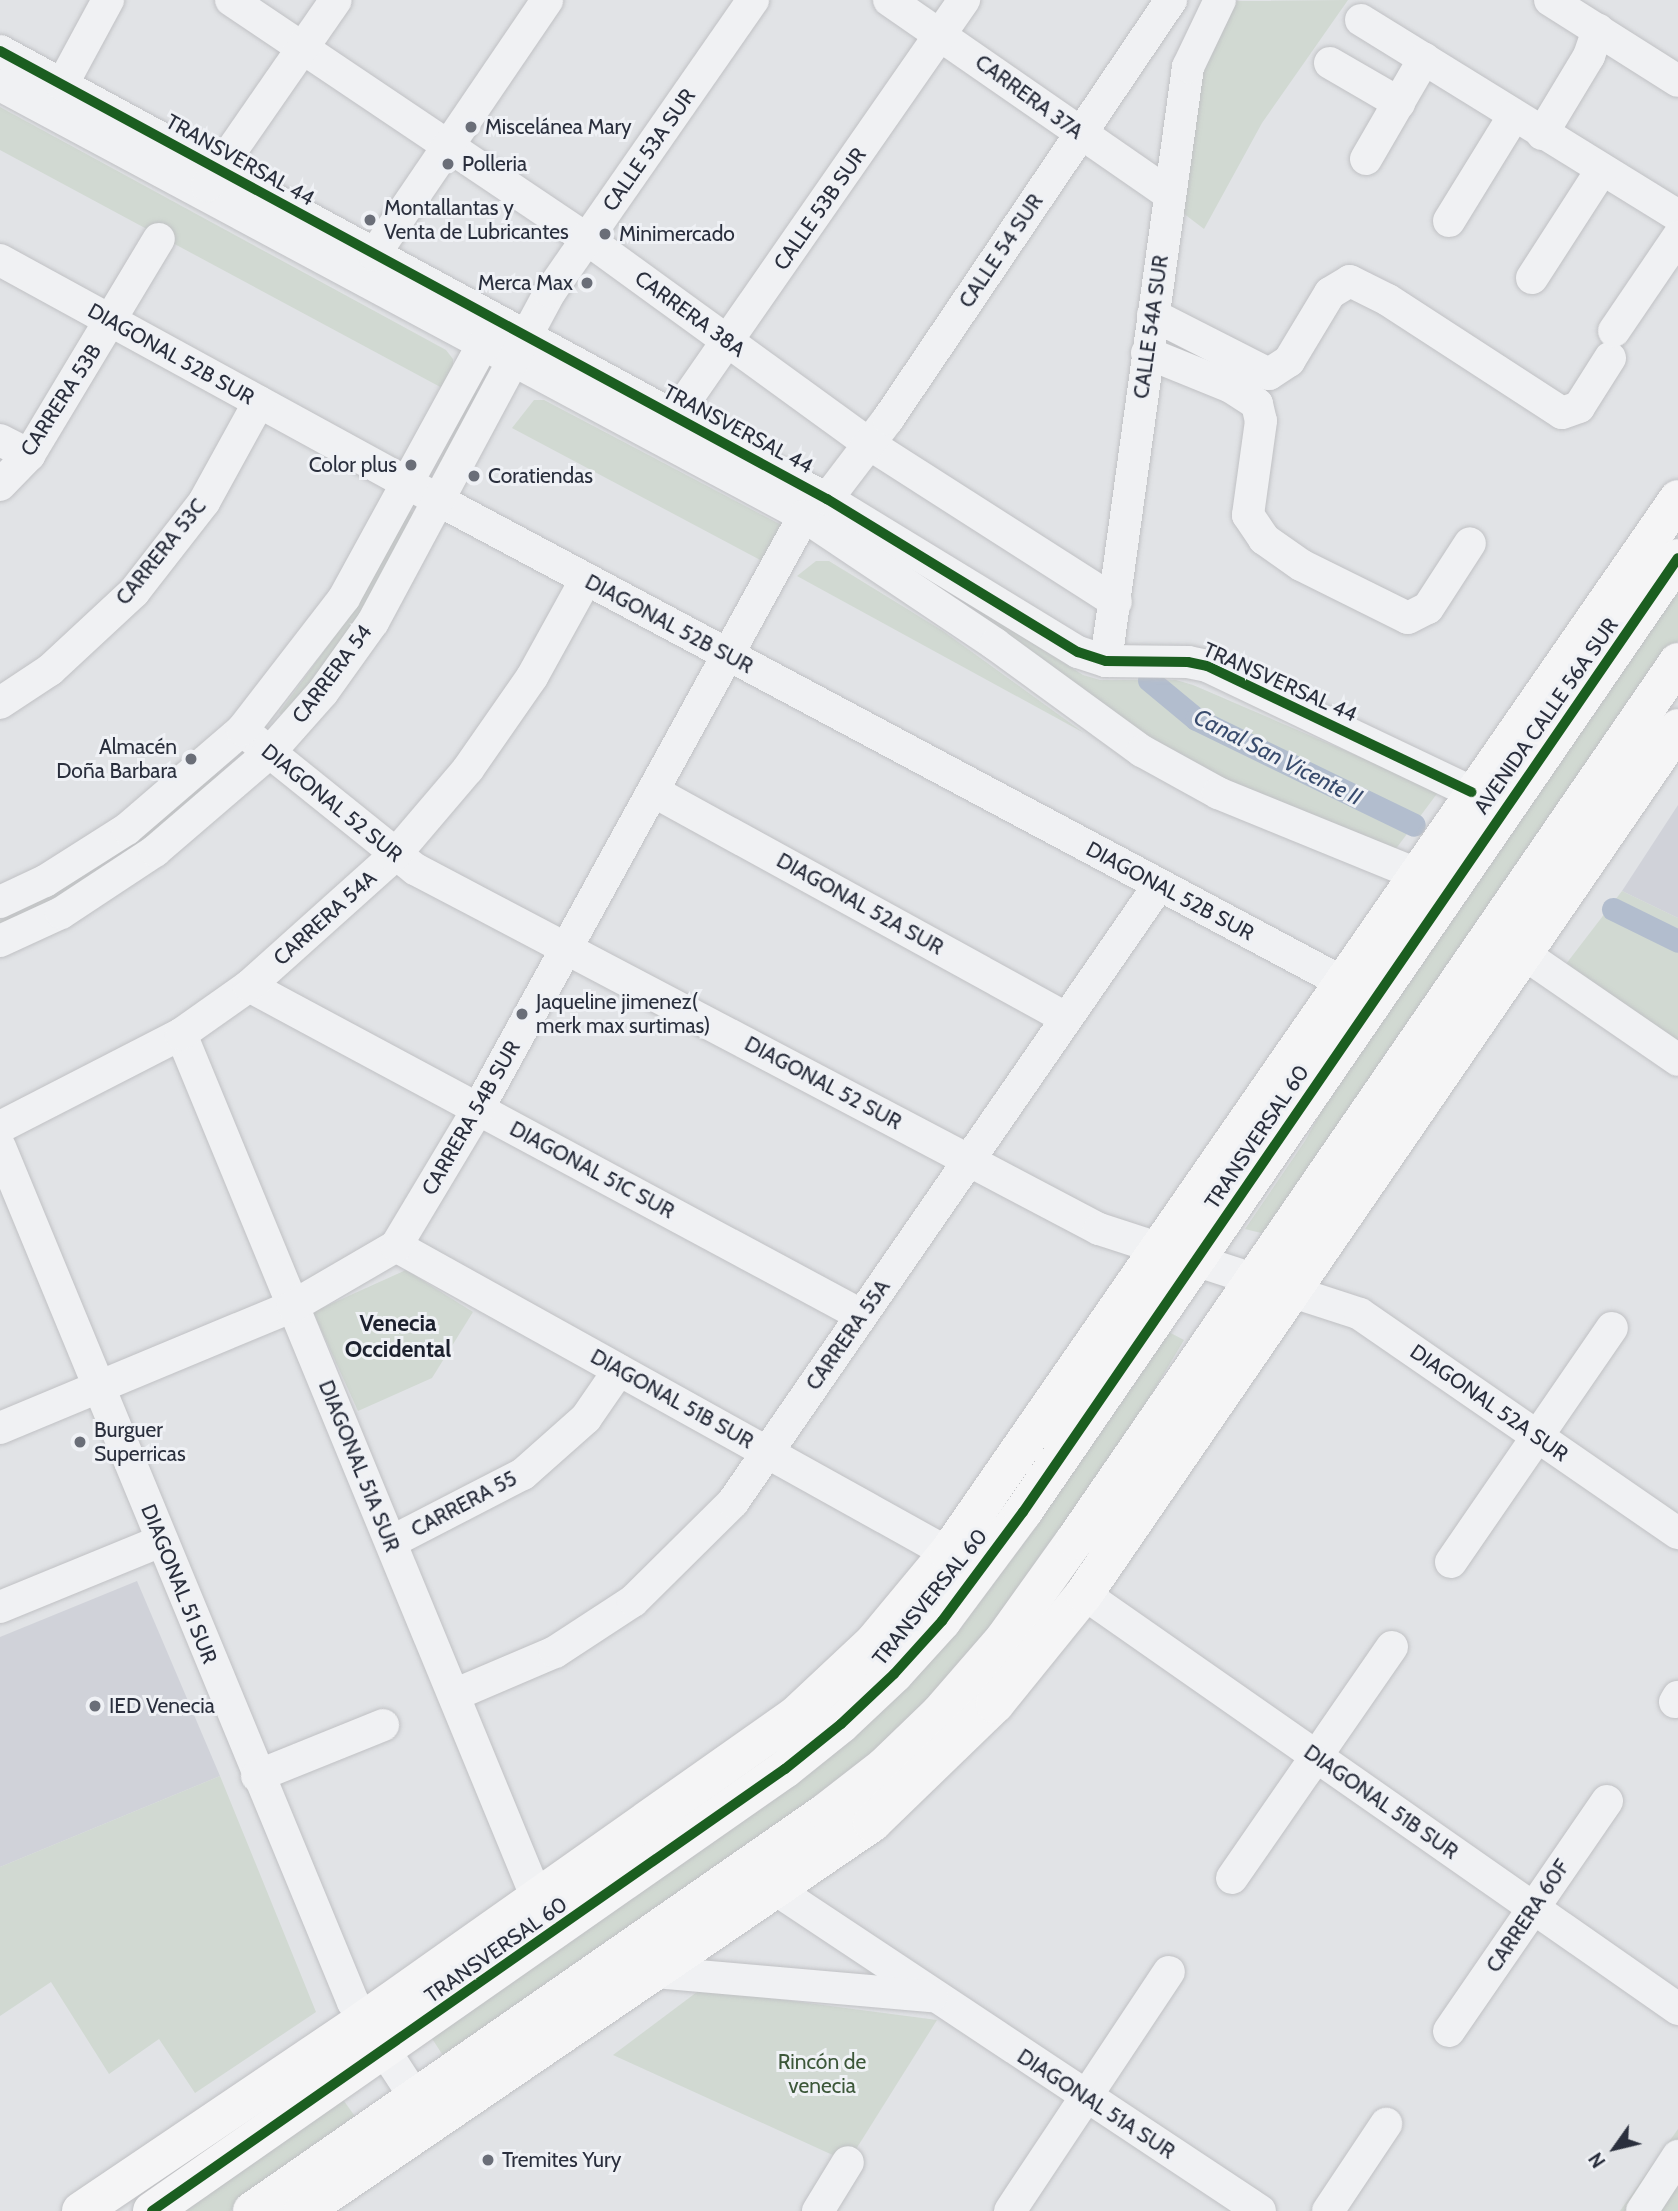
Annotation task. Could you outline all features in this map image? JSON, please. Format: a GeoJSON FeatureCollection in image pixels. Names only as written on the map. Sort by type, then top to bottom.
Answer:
{"type":"FeatureCollection","features":[{"type":"Feature","properties":{"kind":"highway","name":"AVENIDA CALLE 56A SUR"},"geometry":{"type":"LineString","coordinates":[[1431,884],[1471,792],[1678,499]]}},
{"type":"Feature","properties":{"kind":"highway","name":"AVENIDA CALLE 56A SUR"},"geometry":{"type":"LineString","coordinates":[[1431,884],[1669,572],[1678,524]]}},
{"type":"Feature","properties":{"kind":"highway"},"geometry":{"type":"LineString","coordinates":[[303,2211],[578,1988],[885,1766],[971,1678],[1044,1584],[1678,662]]}},
{"type":"Feature","properties":{"kind":"highway"},"geometry":{"type":"LineString","coordinates":[[252,2211],[654,1972],[900,1800],[995,1704],[1084,1594],[1678,728]]}},
{"type":"Feature","properties":{"kind":"highway","name":"TRANSVERSAL 60"},"geometry":{"type":"LineString","coordinates":[[82,2211],[364,2020],[796,1715],[874,1642],[948,1553],[1342,982],[1431,884]]}},
{"type":"Feature","properties":{"kind":"highway","name":"TRANSVERSAL 60"},"geometry":{"type":"LineString","coordinates":[[152,2211],[560,1929],[841,1724],[942,1620],[1057,1463],[1355,1027],[1431,884]]}},
{"type":"Feature","properties":{"kind":"highway"},"geometry":{"type":"LineString","coordinates":[[1269,1087],[1355,1027]]}},
{"type":"Feature","properties":{"kind":"highway"},"geometry":{"type":"LineString","coordinates":[[1377,1167],[1416,1045]]}},
{"type":"Feature","properties":{"kind":"highway"},"geometry":{"type":"LineString","coordinates":[[1057,1463],[1068,1378]]}},
{"type":"Feature","properties":{"kind":"highway"},"geometry":{"type":"LineString","coordinates":[[1044,1584],[1045,1644]]}},
{"type":"Feature","properties":{"kind":"highway"},"geometry":{"type":"LineString","coordinates":[[526,1906],[560,1929]]}},
{"type":"Feature","properties":{"kind":"highway"},"geometry":{"type":"LineString","coordinates":[[578,1988],[622,1993]]}},
{"type":"Feature","properties":{"kind":"street"},"geometry":{"type":"LineString","coordinates":[[62,85],[108,0]]}},
{"type":"Feature","properties":{"kind":"street","name":"CARRERA 38A"},"geometry":{"type":"LineString","coordinates":[[231,0],[587,239],[869,444],[1116,602]]}},
{"type":"Feature","properties":{"kind":"street"},"geometry":{"type":"LineString","coordinates":[[210,182],[336,0]]}},
{"type":"Feature","properties":{"kind":"street"},"geometry":{"type":"LineString","coordinates":[[374,255],[548,0]]}},
{"type":"Feature","properties":{"kind":"street","name":"CALLE 53A SUR"},"geometry":{"type":"LineString","coordinates":[[518,344],[550,292],[753,0]]}},
{"type":"Feature","properties":{"kind":"street","name":"CARRERA 37A"},"geometry":{"type":"LineString","coordinates":[[889,0],[1170,194]]}},
{"type":"Feature","properties":{"kind":"street","name":"CALLE 53B SUR"},"geometry":{"type":"LineString","coordinates":[[675,416],[964,0]]}},
{"type":"Feature","properties":{"kind":"street","name":"CALLE 54 SUR"},"geometry":{"type":"LineString","coordinates":[[815,508],[869,444],[1171,0]]}},
{"type":"Feature","properties":{"kind":"street","name":"CALLE 54A SUR"},"geometry":{"type":"LineString","coordinates":[[1106,661],[1188,67],[1220,0]]}},
{"type":"Feature","properties":{"kind":"street"},"geometry":{"type":"LineString","coordinates":[[1553,1],[1678,81]]}},
{"type":"Feature","properties":{"kind":"street"},"geometry":{"type":"LineString","coordinates":[[1361,20],[1513,117],[1678,216]]}},
{"type":"Feature","properties":{"kind":"street"},"geometry":{"type":"LineString","coordinates":[[1542,134],[1589,56],[1598,30]]}},
{"type":"Feature","properties":{"kind":"street","name":"TRANSVERSAL 44"},"geometry":{"type":"LineString","coordinates":[[0,51],[62,85],[210,182],[482,346],[518,344],[675,416],[815,508],[1142,751],[1218,793],[1431,884]]}},
{"type":"Feature","properties":{"kind":"street"},"geometry":{"type":"LineString","coordinates":[[1366,159],[1424,59]]}},
{"type":"Feature","properties":{"kind":"street"},"geometry":{"type":"LineString","coordinates":[[1330,63],[1399,103]]}},
{"type":"Feature","properties":{"kind":"street","name":"TRANSVERSAL 44"},"geometry":{"type":"LineString","coordinates":[[0,85],[374,255],[518,344],[1078,652],[1106,661],[1188,662],[1207,666],[1471,792]]}},
{"type":"Feature","properties":{"kind":"street"},"geometry":{"type":"LineString","coordinates":[[1449,221],[1513,117]]}},
{"type":"Feature","properties":{"kind":"street"},"geometry":{"type":"LineString","coordinates":[[1532,278],[1601,171]]}},
{"type":"Feature","properties":{"kind":"street"},"geometry":{"type":"LineString","coordinates":[[1153,315],[1269,374],[1289,361],[1330,293],[1350,281],[1388,300],[1562,413],[1579,407],[1612,345],[1678,237]]}},
{"type":"Feature","properties":{"kind":"street","name":"CARRERA 53B"},"geometry":{"type":"LineString","coordinates":[[0,485],[29,456],[159,239]]}},
{"type":"Feature","properties":{"kind":"street","name":"DIAGONAL 52B SUR"},"geometry":{"type":"LineString","coordinates":[[0,260],[440,501],[1342,982]]}},
{"type":"Feature","properties":{"kind":"street","name":"CARRERA 54"},"geometry":{"type":"LineString","coordinates":[[0,941],[61,913],[121,875],[269,753],[323,692],[373,622],[440,501],[518,344]]}},
{"type":"Feature","properties":{"kind":"street","name":"CARRERA 54"},"geometry":{"type":"LineString","coordinates":[[0,902],[45,881],[127,829],[242,730],[344,598],[409,484],[482,346]]}},
{"type":"Feature","properties":{"kind":"street"},"geometry":{"type":"LineString","coordinates":[[1147,353],[1231,387],[1257,404],[1261,421],[1248,515],[1264,539],[1301,565],[1408,618],[1428,608],[1470,543]]}},
{"type":"Feature","properties":{"kind":"street","name":"CARRERA 53C"},"geometry":{"type":"LineString","coordinates":[[0,703],[50,670],[134,592],[204,502],[259,402]]}},
{"type":"Feature","properties":{"kind":"street"},"geometry":{"type":"LineString","coordinates":[[0,440],[29,456]]}},
{"type":"Feature","properties":{"kind":"street","name":"CARRERA 54B SUR"},"geometry":{"type":"LineString","coordinates":[[0,1428],[293,1306],[396,1246],[478,1109],[728,655],[815,508]]}},
{"type":"Feature","properties":{"kind":"street","name":"CARRERA 54A"},"geometry":{"type":"LineString","coordinates":[[0,1127],[181,1034],[249,986],[394,856],[468,769],[532,677],[586,579]]}},
{"type":"Feature","properties":{"kind":"street","name":"DIAGONAL 52 SUR"},"geometry":{"type":"LineString","coordinates":[[242,730],[394,856],[1099,1229],[1292,1291]]}},
{"type":"Feature","properties":{"kind":"street","name":"DIAGONAL 52A SUR"},"geometry":{"type":"LineString","coordinates":[[653,791],[1066,1018]]}},
{"type":"Feature","properties":{"kind":"street","name":"CARRERA 55A"},"geometry":{"type":"LineString","coordinates":[[454,1695],[555,1652],[633,1601],[733,1502],[1159,885]]}},
{"type":"Feature","properties":{"kind":"street"},"geometry":{"type":"LineString","coordinates":[[1524,954],[1678,1060]]}},
{"type":"Feature","properties":{"kind":"street","name":"DIAGONAL 51C SUR"},"geometry":{"type":"LineString","coordinates":[[249,986],[861,1315]]}},
{"type":"Feature","properties":{"kind":"street","name":"DIAGONAL 51A SUR"},"geometry":{"type":"LineString","coordinates":[[181,1034],[454,1695],[526,1906]]}},
{"type":"Feature","properties":{"kind":"street","name":"DIAGONAL 51 SUR"},"geometry":{"type":"LineString","coordinates":[[0,1147],[257,1776],[364,2020],[424,2111]]}},
{"type":"Feature","properties":{"kind":"street","name":"DIAGONAL 51B SUR"},"geometry":{"type":"LineString","coordinates":[[396,1246],[948,1553]]}},
{"type":"Feature","properties":{"kind":"street","name":"DIAGONAL 52A SUR"},"geometry":{"type":"LineString","coordinates":[[1292,1291],[1360,1314],[1678,1533]]}},
{"type":"Feature","properties":{"kind":"street"},"geometry":{"type":"LineString","coordinates":[[1451,1562],[1612,1328]]}},
{"type":"Feature","properties":{"kind":"street","name":"CARRERA 55"},"geometry":{"type":"LineString","coordinates":[[391,1542],[523,1474],[586,1418],[619,1370]]}},
{"type":"Feature","properties":{"kind":"street"},"geometry":{"type":"LineString","coordinates":[[0,1607],[161,1541]]}},
{"type":"Feature","properties":{"kind":"street","name":"DIAGONAL 51B SUR"},"geometry":{"type":"LineString","coordinates":[[1084,1594],[1678,2009]]}},
{"type":"Feature","properties":{"kind":"street"},"geometry":{"type":"LineString","coordinates":[[1233,1878],[1392,1647]]}},
{"type":"Feature","properties":{"kind":"street"},"geometry":{"type":"LineString","coordinates":[[257,1776],[383,1725]]}},
{"type":"Feature","properties":{"kind":"street","name":"CARRERA 60F"},"geometry":{"type":"LineString","coordinates":[[1449,2031],[1607,1801]]}},
{"type":"Feature","properties":{"kind":"street","name":"DIAGONAL 51A SUR"},"geometry":{"type":"LineString","coordinates":[[775,1889],[932,1996],[1260,2211]]}},
{"type":"Feature","properties":{"kind":"street","name":"DIAGONAL 51A SUR"},"geometry":{"type":"LineString","coordinates":[[654,1972],[932,1996]]}},
{"type":"Feature","properties":{"kind":"street"},"geometry":{"type":"LineString","coordinates":[[1010,2211],[1170,1972]]}},
{"type":"Feature","properties":{"kind":"street"},"geometry":{"type":"LineString","coordinates":[[1328,2211],[1386,2124]]}},
{"type":"Feature","properties":{"kind":"street"},"geometry":{"type":"LineString","coordinates":[[1642,2211],[1678,2156]]}},
{"type":"Feature","properties":{"kind":"street"},"geometry":{"type":"LineString","coordinates":[[818,2211],[848,2162]]}},
{"type":"Feature","properties":{"kind":"shaded area"},"geometry":{"type":"Polygon","coordinates":[[[1678,805],[1678,918],[1622,891],[1678,805]]]}},
{"type":"Feature","properties":{"kind":"shaded area","name":"IED Venecia"},"geometry":{"type":"Polygon","coordinates":[[[137,1581],[220,1776],[0,1867],[0,1637],[137,1581]]]}},
{"type":"Feature","properties":{"kind":"green space"},"geometry":{"type":"Polygon","coordinates":[[[1348,0],[1262,123],[1204,229],[1183,213],[1193,92],[1237,1],[1348,0]]]}},
{"type":"Feature","properties":{"kind":"green space"},"geometry":{"type":"Polygon","coordinates":[[[0,107],[446,350],[453,359],[453,372],[444,389],[0,150],[0,107]]]}},
{"type":"Feature","properties":{"kind":"green space"},"geometry":{"type":"Polygon","coordinates":[[[474,392],[481,395],[441,472],[435,470],[474,392]]]}},
{"type":"Feature","properties":{"kind":"green space"},"geometry":{"type":"Polygon","coordinates":[[[534,400],[544,400],[787,528],[766,563],[512,428],[534,400]]]}},
{"type":"Feature","properties":{"kind":"green space"},"geometry":{"type":"Polygon","coordinates":[[[410,511],[415,514],[357,619],[285,716],[279,713],[351,614],[410,511]]]}},
{"type":"Feature","properties":{"kind":"green space"},"geometry":{"type":"Polygon","coordinates":[[[816,561],[829,561],[943,631],[1084,733],[797,576],[816,561]]]}},
{"type":"Feature","properties":{"kind":"green space"},"geometry":{"type":"Polygon","coordinates":[[[928,577],[1083,675],[1100,680],[1176,680],[1193,685],[1439,791],[1395,850],[1219,779],[1162,749],[924,582],[928,577]]]}},
{"type":"Feature","properties":{"kind":"green space"},"geometry":{"type":"Polygon","coordinates":[[[1678,582],[1678,641],[1269,1235],[1245,1229],[1305,1141],[1345,1068],[1678,582]]]}},
{"type":"Feature","properties":{"kind":"green space"},"geometry":{"type":"Polygon","coordinates":[[[217,772],[221,777],[163,826],[71,891],[0,928],[0,920],[98,865],[217,772]]]}},
{"type":"Feature","properties":{"kind":"green space"},"geometry":{"type":"Polygon","coordinates":[[[1622,891],[1678,918],[1678,1042],[1566,964],[1622,891]]]}},
{"type":"Feature","properties":{"kind":"green space"},"geometry":{"type":"Polygon","coordinates":[[[406,1270],[473,1312],[432,1378],[358,1411],[313,1312],[406,1270]]]}},
{"type":"Feature","properties":{"kind":"green space"},"geometry":{"type":"Polygon","coordinates":[[[1163,1329],[1184,1340],[1099,1482],[1010,1613],[890,1746],[446,2060],[429,2034],[785,1786],[1163,1329]]]}},
{"type":"Feature","properties":{"kind":"green space"},"geometry":{"type":"Polygon","coordinates":[[[220,1776],[316,2012],[195,2093],[159,2039],[109,2074],[51,1982],[0,2016],[0,1867],[220,1776]]]}},
{"type":"Feature","properties":{"kind":"green space","name":"Rincón de venecia"},"geometry":{"type":"Polygon","coordinates":[[[701,1989],[937,2020],[848,2162],[613,2055],[701,1989]]]}},
{"type":"Feature","properties":{"kind":"green space"},"geometry":{"type":"Polygon","coordinates":[[[339,2094],[359,2122],[230,2211],[171,2211],[339,2094]]]}},
{"type":"Feature","properties":{"kind":"green space"},"geometry":{"type":"Polygon","coordinates":[[[1678,2129],[1678,2211],[1620,2211],[1678,2129]]]}},
{"type":"Feature","properties":{"kind":"waterway","name":"Canal San Vicente II"},"geometry":{"type":"LineString","coordinates":[[1149,680],[1196,719],[1414,825]]}},
{"type":"Feature","properties":{"kind":"waterway","name":"Canal San Vicente II"},"geometry":{"type":"LineString","coordinates":[[1613,909],[1678,941]]}},
{"type":"Feature","properties":{"kind":"cycle path"},"geometry":{"type":"LineString","coordinates":[[0,51],[827,499],[1078,652],[1106,661],[1188,662],[1207,666],[1471,792]]}},
{"type":"Feature","properties":{"kind":"cycle path"},"geometry":{"type":"LineString","coordinates":[[152,2211],[785,1769],[841,1724],[894,1674],[942,1621],[1023,1512],[1678,558]]}},
{"type":"Feature","properties":{"kind":"place","name":"Miscelánea Mary"},"geometry":{"type":"Point","coordinates":[471,127]}},
{"type":"Feature","properties":{"kind":"place","name":"Polleria"},"geometry":{"type":"Point","coordinates":[448,164]}},
{"type":"Feature","properties":{"kind":"place","name":"Montallantas y Venta de Lubricantes"},"geometry":{"type":"Point","coordinates":[370,220]}},
{"type":"Feature","properties":{"kind":"place","name":"Minimercado"},"geometry":{"type":"Point","coordinates":[605,234]}},
{"type":"Feature","properties":{"kind":"place","name":"Merca Max"},"geometry":{"type":"Point","coordinates":[587,283]}},
{"type":"Feature","properties":{"kind":"place","name":"Color plus"},"geometry":{"type":"Point","coordinates":[411,465]}},
{"type":"Feature","properties":{"kind":"place","name":"Coratiendas"},"geometry":{"type":"Point","coordinates":[474,476]}},
{"type":"Feature","properties":{"kind":"place","name":"Almacén Doña Barbara"},"geometry":{"type":"Point","coordinates":[191,759]}},
{"type":"Feature","properties":{"kind":"place","name":"Jaqueline jimenez( merk max surtimas)"},"geometry":{"type":"Point","coordinates":[522,1014]}},
{"type":"Feature","properties":{"kind":"place","name":"Burguer Superricas"},"geometry":{"type":"Point","coordinates":[80,1442]}},
{"type":"Feature","properties":{"kind":"place","name":"IED Venecia"},"geometry":{"type":"Point","coordinates":[95,1706]}},
{"type":"Feature","properties":{"kind":"place","name":"Tremites Yury"},"geometry":{"type":"Point","coordinates":[488,2160]}},
{"type":"Feature","properties":{"kind":"district","name":"Venecia Occidental"},"geometry":{"type":"Point","coordinates":[398,1336]}}]}
